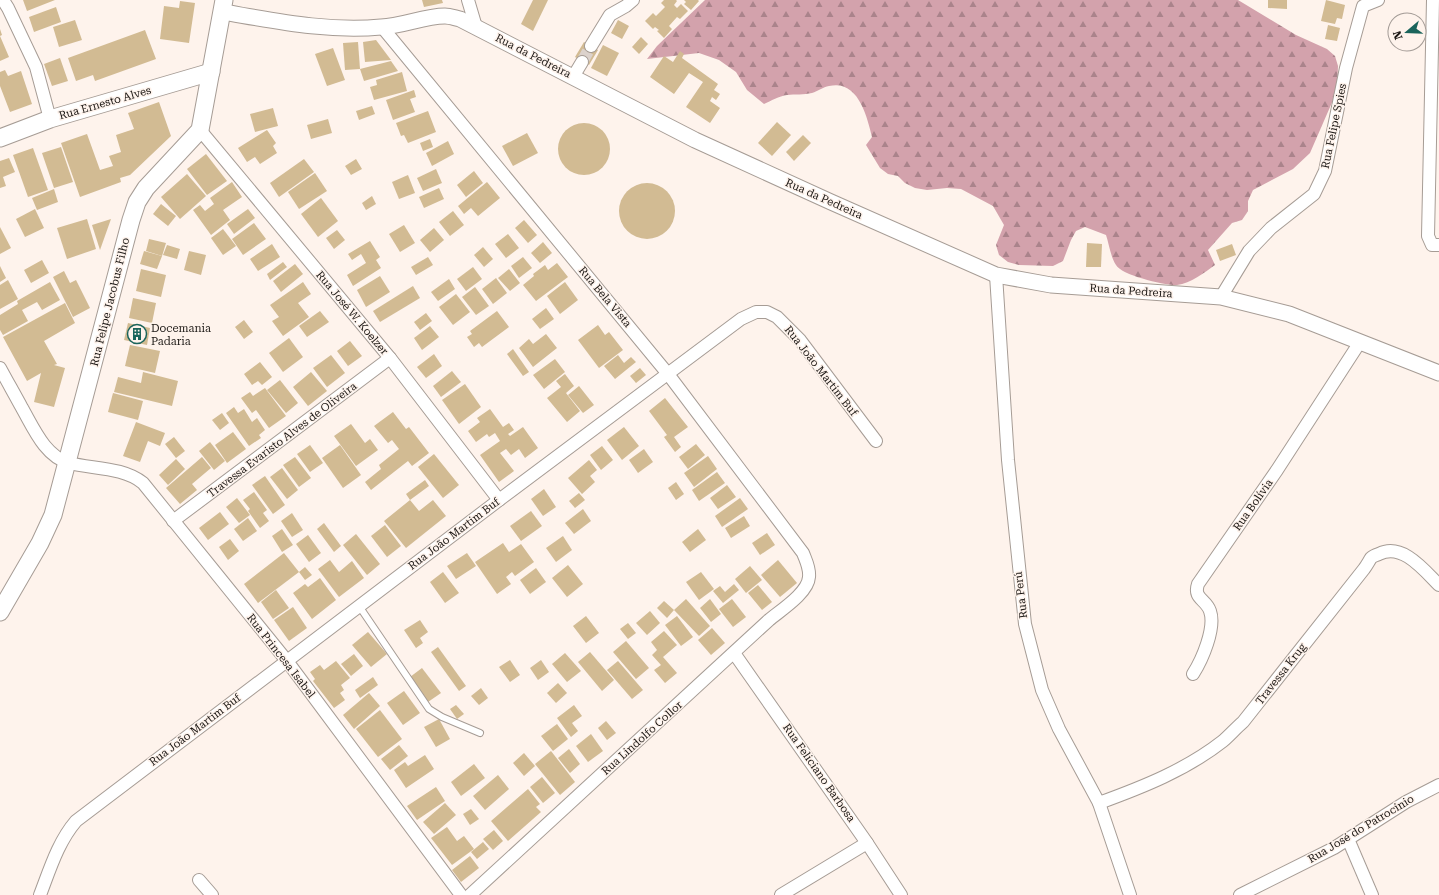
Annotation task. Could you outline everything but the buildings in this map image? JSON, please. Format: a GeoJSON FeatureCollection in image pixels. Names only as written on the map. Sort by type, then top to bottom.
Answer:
{"type":"FeatureCollection","features":[{"type":"Feature","properties":{"kind":"main road"},"geometry":{"type":"LineString","coordinates":[[200,130],[211,72],[221,4]]}},
{"type":"Feature","properties":{"kind":"main road","name":"Rua Ernesto Alves"},"geometry":{"type":"LineString","coordinates":[[0,138],[50,120],[211,72]]}},
{"type":"Feature","properties":{"kind":"main road","name":"Rua Felipe Jacobus Filho"},"geometry":{"type":"LineString","coordinates":[[0,612],[40,543],[54,515],[137,202],[146,188],[200,130]]}},
{"type":"Feature","properties":{"kind":"street"},"geometry":{"type":"LineString","coordinates":[[3,0],[36,67],[50,120]]}},
{"type":"Feature","properties":{"kind":"street"},"geometry":{"type":"LineString","coordinates":[[468,0],[476,27]]}},
{"type":"Feature","properties":{"kind":"street"},"geometry":{"type":"LineString","coordinates":[[591,46],[610,15],[626,6],[633,0]]}},
{"type":"Feature","properties":{"kind":"street","name":"Rua Felipe Spies"},"geometry":{"type":"LineString","coordinates":[[1221,297],[1249,251],[1271,228],[1314,194],[1325,171],[1359,3],[1378,0]]}},
{"type":"Feature","properties":{"kind":"street"},"geometry":{"type":"LineString","coordinates":[[1433,0],[1428,236],[1436,245]]}},
{"type":"Feature","properties":{"kind":"street","name":"Rua da Pedreira"},"geometry":{"type":"LineString","coordinates":[[221,4],[306,26],[337,29],[382,27],[445,16],[460,19],[696,140],[996,275],[1051,285],[1221,297],[1289,314],[1439,373]]}},
{"type":"Feature","properties":{"kind":"street","name":"Rua Bela Vista"},"geometry":{"type":"LineString","coordinates":[[382,27],[668,374],[803,553],[809,566],[809,578]]}},
{"type":"Feature","properties":{"kind":"street"},"geometry":{"type":"LineString","coordinates":[[573,77],[582,62]]}},
{"type":"Feature","properties":{"kind":"street","name":"Rua José W. Koelzer"},"geometry":{"type":"LineString","coordinates":[[200,130],[390,358],[499,500]]}},
{"type":"Feature","properties":{"kind":"street","name":"Rua Perú"},"geometry":{"type":"LineString","coordinates":[[996,275],[1008,460],[1025,624],[1042,690],[1059,730],[1099,803],[1130,895]]}},
{"type":"Feature","properties":{"kind":"street","name":"Rua João Martim Buf"},"geometry":{"type":"LineString","coordinates":[[40,895],[55,856],[67,831],[76,821],[499,500],[741,319],[756,312],[767,312],[778,317],[800,340],[876,441]]}},
{"type":"Feature","properties":{"kind":"street","name":"Rua Bolívia"},"geometry":{"type":"LineString","coordinates":[[1193,674],[1206,649],[1211,621],[1211,612],[1208,606],[1198,595],[1198,584],[1278,470],[1360,342]]}},
{"type":"Feature","properties":{"kind":"street","name":"Travessa Evaristo Alves de Oliveira"},"geometry":{"type":"LineString","coordinates":[[173,521],[390,358]]}},
{"type":"Feature","properties":{"kind":"street"},"geometry":{"type":"LineString","coordinates":[[0,368],[38,437],[48,449],[68,462]]}},
{"type":"Feature","properties":{"kind":"street","name":"Rua Princesa Isabel"},"geometry":{"type":"LineString","coordinates":[[68,462],[116,471],[139,480],[287,661],[461,895]]}},
{"type":"Feature","properties":{"kind":"street","name":"Travessa Krug"},"geometry":{"type":"LineString","coordinates":[[1099,803],[1150,784],[1178,770],[1223,741],[1243,722],[1372,557],[1385,551],[1396,551],[1405,555],[1424,570],[1439,585]]}},
{"type":"Feature","properties":{"kind":"street","name":"Rua Lindolfo Collor"},"geometry":{"type":"LineString","coordinates":[[470,895],[769,620],[804,590],[809,578]]}},
{"type":"Feature","properties":{"kind":"street","name":"Rua Feliciano Barbosa"},"geometry":{"type":"LineString","coordinates":[[734,653],[868,843],[901,895]]}},
{"type":"Feature","properties":{"kind":"street","name":"Rua José do Patrocínio"},"geometry":{"type":"LineString","coordinates":[[1240,895],[1334,848],[1406,802],[1439,785]]}},
{"type":"Feature","properties":{"kind":"street"},"geometry":{"type":"LineString","coordinates":[[1348,839],[1372,895]]}},
{"type":"Feature","properties":{"kind":"street"},"geometry":{"type":"LineString","coordinates":[[781,895],[868,843]]}},
{"type":"Feature","properties":{"kind":"street"},"geometry":{"type":"LineString","coordinates":[[199,880],[212,895]]}},
{"type":"Feature","properties":{"kind":"lane"},"geometry":{"type":"LineString","coordinates":[[359,606],[402,671],[429,708],[442,717],[480,733]]}},
{"type":"Feature","properties":{"kind":"green space"},"geometry":{"type":"Polygon","coordinates":[[[705,0],[1238,0],[1296,35],[1327,49],[1335,56],[1338,66],[1337,91],[1310,153],[1293,169],[1253,190],[1248,201],[1248,211],[1242,220],[1232,223],[1208,250],[1215,265],[1197,277],[1182,284],[1171,285],[1154,282],[1126,272],[1120,269],[1114,262],[1106,235],[1085,227],[1076,231],[1063,261],[1053,266],[1019,265],[1008,262],[999,255],[996,245],[1004,225],[993,206],[961,189],[947,188],[927,190],[915,188],[905,183],[898,176],[888,174],[880,168],[866,145],[872,137],[864,110],[860,101],[847,88],[839,85],[829,86],[812,93],[778,97],[764,104],[747,90],[736,72],[719,60],[699,53],[647,59],[657,46],[705,0]]]}},
{"type":"Feature","properties":{"kind":"tunnel"},"geometry":{"type":"LineString","coordinates":[[582,62],[591,46]]}},
{"type":"Feature","properties":{"kind":"place","name":"Docemania Padaria"},"geometry":{"type":"Point","coordinates":[137,334]}}]}
